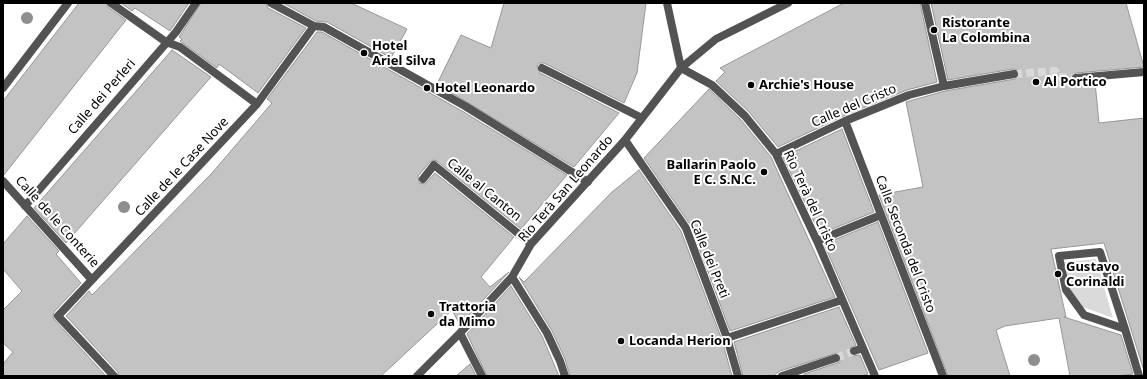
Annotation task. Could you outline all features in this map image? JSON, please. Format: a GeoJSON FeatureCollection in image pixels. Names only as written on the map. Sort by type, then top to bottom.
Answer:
{"type":"FeatureCollection","features":[{"type":"Feature","properties":{"kind":"street"},"geometry":{"type":"LineString","coordinates":[[3,88],[68,3]]}},
{"type":"Feature","properties":{"kind":"street"},"geometry":{"type":"LineString","coordinates":[[111,3],[166,42],[180,47],[257,104]]}},
{"type":"Feature","properties":{"kind":"street","name":"Calle dei Perleri"},"geometry":{"type":"LineString","coordinates":[[25,206],[176,32],[196,3]]}},
{"type":"Feature","properties":{"kind":"street"},"geometry":{"type":"LineString","coordinates":[[271,3],[314,26],[324,27],[465,106],[588,182]]}},
{"type":"Feature","properties":{"kind":"street"},"geometry":{"type":"LineString","coordinates":[[668,3],[681,68]]}},
{"type":"Feature","properties":{"kind":"street","name":"Rio Terà San Leonardo"},"geometry":{"type":"LineString","coordinates":[[417,376],[460,334],[512,277],[531,244],[625,140],[681,68],[716,39],[788,3]]}},
{"type":"Feature","properties":{"kind":"street"},"geometry":{"type":"LineString","coordinates":[[925,3],[944,86]]}},
{"type":"Feature","properties":{"kind":"street","name":"Calle de le Case Nove"},"geometry":{"type":"LineString","coordinates":[[114,376],[58,316],[257,104],[314,26]]}},
{"type":"Feature","properties":{"kind":"street"},"geometry":{"type":"LineString","coordinates":[[542,68],[642,118]]}},
{"type":"Feature","properties":{"kind":"street","name":"Rio Terà del Cristo"},"geometry":{"type":"LineString","coordinates":[[681,68],[712,85],[745,116],[776,154],[817,241],[875,376]]}},
{"type":"Feature","properties":{"kind":"street"},"geometry":{"type":"LineString","coordinates":[[1076,78],[1144,72]]}},
{"type":"Feature","properties":{"kind":"street","name":"Calle del Cristo"},"geometry":{"type":"LineString","coordinates":[[776,154],[845,121],[909,95],[944,86],[1014,74]]}},
{"type":"Feature","properties":{"kind":"street","name":"Calle Seconda del Cristo"},"geometry":{"type":"LineString","coordinates":[[845,121],[943,376]]}},
{"type":"Feature","properties":{"kind":"street","name":"Calle dei Preti"},"geometry":{"type":"LineString","coordinates":[[625,140],[686,228],[727,338],[738,376]]}},
{"type":"Feature","properties":{"kind":"street","name":"Calle al Canton"},"geometry":{"type":"LineString","coordinates":[[423,179],[434,165],[531,244]]}},
{"type":"Feature","properties":{"kind":"street","name":"Calle de le Conterie"},"geometry":{"type":"LineString","coordinates":[[3,181],[92,280]]}},
{"type":"Feature","properties":{"kind":"street"},"geometry":{"type":"LineString","coordinates":[[817,241],[881,215]]}},
{"type":"Feature","properties":{"kind":"street"},"geometry":{"type":"LineString","coordinates":[[1125,328],[1084,315],[1066,290],[1059,256],[1100,252],[1125,328],[1139,376]]}},
{"type":"Feature","properties":{"kind":"street"},"geometry":{"type":"LineString","coordinates":[[512,277],[547,333],[565,376]]}},
{"type":"Feature","properties":{"kind":"street"},"geometry":{"type":"LineString","coordinates":[[727,338],[842,300]]}},
{"type":"Feature","properties":{"kind":"street"},"geometry":{"type":"LineString","coordinates":[[460,334],[482,376]]}},
{"type":"Feature","properties":{"kind":"street"},"geometry":{"type":"LineString","coordinates":[[854,351],[863,348]]}},
{"type":"Feature","properties":{"kind":"street"},"geometry":{"type":"LineString","coordinates":[[782,376],[836,358]]}},
{"type":"Feature","properties":{"kind":"shaded area"},"geometry":{"type":"Polygon","coordinates":[[[1096,259],[1113,318],[1083,307],[1069,288],[1065,262],[1096,259]]]}},
{"type":"Feature","properties":{"kind":"building"},"geometry":{"type":"Polygon","coordinates":[[[79,3],[106,3],[108,7],[126,20],[3,176],[3,101],[79,3]]]}},
{"type":"Feature","properties":{"kind":"building"},"geometry":{"type":"Polygon","coordinates":[[[121,3],[189,3],[170,31],[135,8],[132,11],[121,3]]]}},
{"type":"Feature","properties":{"kind":"building"},"geometry":{"type":"Polygon","coordinates":[[[201,3],[266,3],[268,8],[306,28],[258,93],[219,64],[217,68],[180,41],[182,39],[179,37],[201,3]]]}},
{"type":"Feature","properties":{"kind":"building"},"geometry":{"type":"Polygon","coordinates":[[[283,3],[351,3],[407,29],[391,58],[327,22],[316,21],[283,3]]]}},
{"type":"Feature","properties":{"kind":"building"},"geometry":{"type":"Polygon","coordinates":[[[504,3],[646,3],[637,73],[624,103],[544,63],[539,63],[537,66],[540,73],[619,113],[574,167],[437,84],[461,35],[491,48],[504,3]]]}},
{"type":"Feature","properties":{"kind":"building"},"geometry":{"type":"Polygon","coordinates":[[[844,3],[920,3],[937,82],[907,90],[843,116],[778,147],[749,112],[716,81],[725,72],[720,68],[844,3]]]}},
{"type":"Feature","properties":{"kind":"building"},"geometry":{"type":"Polygon","coordinates":[[[931,3],[1126,3],[1144,67],[1076,73],[1071,78],[1072,81],[1076,83],[1095,82],[1099,123],[1144,118],[1144,371],[1104,243],[1051,249],[1066,317],[1064,317],[1121,335],[1133,374],[1118,376],[1070,376],[1059,318],[1005,326],[996,330],[1010,376],[948,376],[879,195],[923,187],[906,102],[945,91],[1015,79],[1019,73],[1018,70],[1013,69],[948,80],[931,3]]]}},
{"type":"Feature","properties":{"kind":"building"},"geometry":{"type":"Polygon","coordinates":[[[317,32],[322,32],[462,111],[567,175],[521,229],[437,161],[434,160],[430,162],[418,176],[419,183],[425,184],[435,173],[514,237],[481,277],[490,287],[509,272],[460,325],[452,310],[381,376],[119,376],[118,372],[66,316],[89,291],[92,295],[212,173],[272,103],[267,99],[317,32]]]}},
{"type":"Feature","properties":{"kind":"building"},"geometry":{"type":"Polygon","coordinates":[[[172,50],[211,77],[66,243],[34,208],[172,50]]]}},
{"type":"Feature","properties":{"kind":"building"},"geometry":{"type":"Polygon","coordinates":[[[709,89],[741,120],[771,157],[835,297],[730,331],[691,226],[644,158],[709,89]]]}},
{"type":"Feature","properties":{"kind":"building"},"geometry":{"type":"Polygon","coordinates":[[[842,129],[874,212],[820,234],[783,157],[842,129]]]}},
{"type":"Feature","properties":{"kind":"building"},"geometry":{"type":"Polygon","coordinates":[[[639,170],[681,231],[722,340],[732,376],[570,376],[565,359],[552,331],[519,277],[524,282],[612,192],[639,170]]]}},
{"type":"Feature","properties":{"kind":"building"},"geometry":{"type":"Polygon","coordinates":[[[27,216],[59,251],[56,254],[81,283],[54,312],[53,318],[106,376],[3,376],[3,364],[13,352],[3,343],[3,310],[22,291],[3,269],[3,244],[27,216]]]}},
{"type":"Feature","properties":{"kind":"building"},"geometry":{"type":"Polygon","coordinates":[[[878,222],[928,353],[879,370],[824,244],[878,222]]]}},
{"type":"Feature","properties":{"kind":"building"},"geometry":{"type":"Polygon","coordinates":[[[511,286],[542,336],[559,376],[487,376],[467,334],[511,286]]]}},
{"type":"Feature","properties":{"kind":"building"},"geometry":{"type":"Polygon","coordinates":[[[839,307],[856,345],[850,348],[849,353],[853,356],[860,355],[868,374],[862,376],[804,376],[804,374],[840,362],[841,356],[837,353],[780,371],[773,376],[743,376],[734,342],[839,307]]]}},
{"type":"Feature","properties":{"kind":"building"},"geometry":{"type":"Polygon","coordinates":[[[470,364],[476,376],[456,376],[470,364]]]}},
{"type":"Feature","properties":{"kind":"tunnel"},"geometry":{"type":"LineString","coordinates":[[1014,74],[1055,71],[1059,77],[1076,78]]}},
{"type":"Feature","properties":{"kind":"tunnel"},"geometry":{"type":"LineString","coordinates":[[836,358],[854,351]]}},
{"type":"Feature","properties":{"kind":"place","name":"Ristorante La Colombina"},"geometry":{"type":"Point","coordinates":[934,30]}},
{"type":"Feature","properties":{"kind":"place","name":"Hotel Ariel Silva"},"geometry":{"type":"Point","coordinates":[364,53]}},
{"type":"Feature","properties":{"kind":"place","name":"Al Portico"},"geometry":{"type":"Point","coordinates":[1036,82]}},
{"type":"Feature","properties":{"kind":"place","name":"Archie's House"},"geometry":{"type":"Point","coordinates":[751,85]}},
{"type":"Feature","properties":{"kind":"place","name":"Hotel Leonardo"},"geometry":{"type":"Point","coordinates":[427,88]}},
{"type":"Feature","properties":{"kind":"place","name":"Ballarin Paolo E C. S.N.C."},"geometry":{"type":"Point","coordinates":[764,172]}},
{"type":"Feature","properties":{"kind":"place","name":"Gustavo Corinaldi"},"geometry":{"type":"Point","coordinates":[1058,274]}},
{"type":"Feature","properties":{"kind":"place","name":"Trattoria da Mimo"},"geometry":{"type":"Point","coordinates":[431,314]}},
{"type":"Feature","properties":{"kind":"place","name":"Locanda Herion"},"geometry":{"type":"Point","coordinates":[621,341]}}]}
